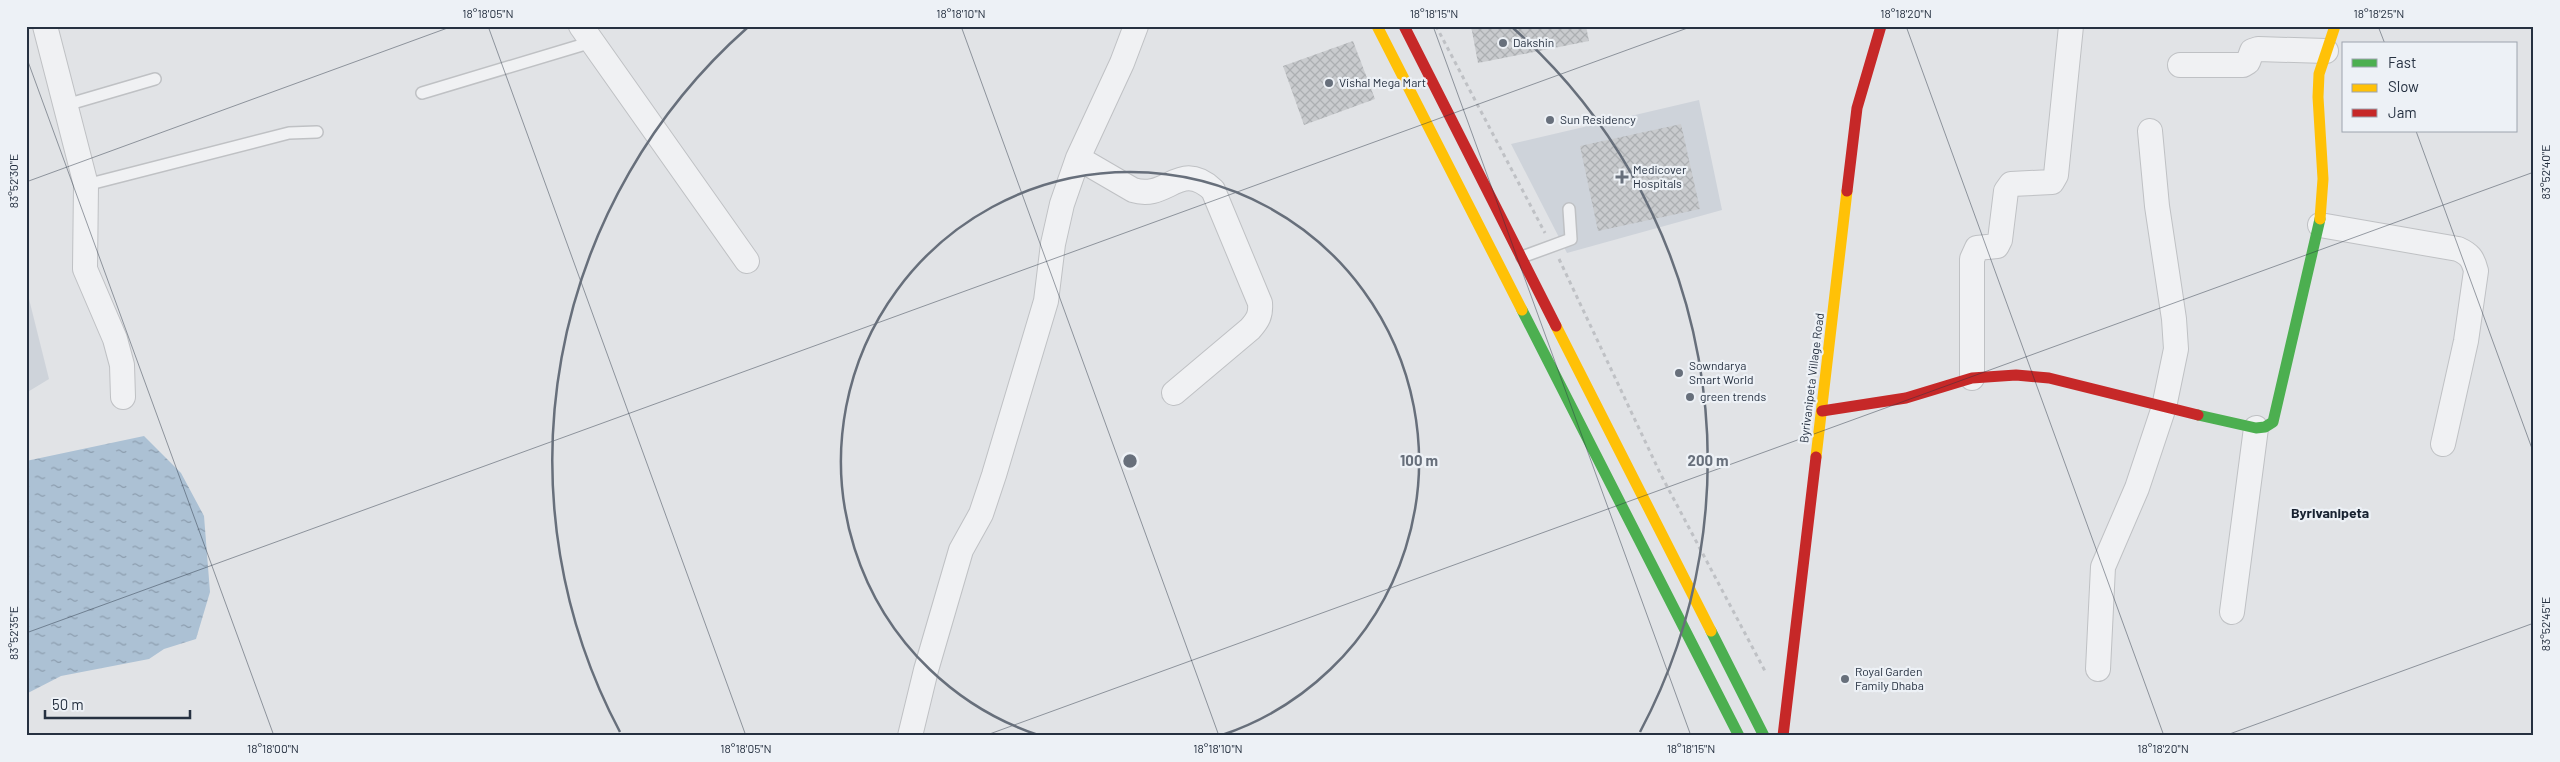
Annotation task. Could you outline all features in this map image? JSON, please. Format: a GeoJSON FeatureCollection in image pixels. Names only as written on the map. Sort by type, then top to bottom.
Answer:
{"type":"FeatureCollection","features":[{"type":"Feature","properties":{"kind":"street"},"geometry":{"type":"LineString","coordinates":[[45,26],[86,185],[85,269],[115,339],[122,365],[123,397]]}},
{"type":"Feature","properties":{"kind":"street"},"geometry":{"type":"LineString","coordinates":[[910,736],[926,670],[961,550],[981,514],[992,483],[1046,301],[1053,244],[1062,204],[1078,158],[1122,63],[1136,26]]}},
{"type":"Feature","properties":{"kind":"street"},"geometry":{"type":"LineString","coordinates":[[1377,26],[1739,736]]}},
{"type":"Feature","properties":{"kind":"street"},"geometry":{"type":"LineString","coordinates":[[1404,26],[1764,736]]}},
{"type":"Feature","properties":{"kind":"street","name":"Byrivanipeta Village Road"},"geometry":{"type":"LineString","coordinates":[[1783,736],[1857,108],[1881,26]]}},
{"type":"Feature","properties":{"kind":"street"},"geometry":{"type":"LineString","coordinates":[[1972,378],[1972,258],[1977,248],[1997,246],[2000,240],[2006,191],[2011,184],[2047,183],[2052,182],[2056,175],[2070,26]]}},
{"type":"Feature","properties":{"kind":"street"},"geometry":{"type":"LineString","coordinates":[[1822,412],[1906,398],[1972,378],[2016,375],[2049,378],[2256,428],[2266,427],[2273,422],[2320,225],[2323,179],[2320,74],[2335,26]]}},
{"type":"Feature","properties":{"kind":"street"},"geometry":{"type":"LineString","coordinates":[[587,34],[747,261]]}},
{"type":"Feature","properties":{"kind":"street"},"geometry":{"type":"LineString","coordinates":[[2180,65],[2243,65],[2248,62],[2252,51],[2258,49],[2326,51]]}},
{"type":"Feature","properties":{"kind":"street"},"geometry":{"type":"LineString","coordinates":[[2098,669],[2103,567],[2137,488],[2164,407],[2176,349],[2174,320],[2157,206],[2150,131]]}},
{"type":"Feature","properties":{"kind":"street"},"geometry":{"type":"LineString","coordinates":[[1078,158],[1133,190],[1142,193],[1154,192],[1184,178],[1194,177],[1202,180],[1213,190],[1260,304],[1257,321],[1250,329],[1174,393]]}},
{"type":"Feature","properties":{"kind":"street"},"geometry":{"type":"LineString","coordinates":[[2320,225],[2458,249],[2469,254],[2474,262],[2476,271],[2466,342],[2443,444]]}},
{"type":"Feature","properties":{"kind":"street"},"geometry":{"type":"LineString","coordinates":[[2232,612],[2256,428]]}},
{"type":"Feature","properties":{"kind":"lane"},"geometry":{"type":"LineString","coordinates":[[422,93],[587,34]]}},
{"type":"Feature","properties":{"kind":"lane"},"geometry":{"type":"LineString","coordinates":[[66,105],[155,79]]}},
{"type":"Feature","properties":{"kind":"lane"},"geometry":{"type":"LineString","coordinates":[[86,185],[289,133],[317,132]]}},
{"type":"Feature","properties":{"kind":"lane"},"geometry":{"type":"LineString","coordinates":[[1522,257],[1571,239],[1569,209]]}},
{"type":"Feature","properties":{"kind":"path"},"geometry":{"type":"LineString","coordinates":[[1436,26],[1552,246],[1661,475],[1767,676]]}},
{"type":"Feature","properties":{"kind":"shaded area","name":"Medicover Hospitals"},"geometry":{"type":"Polygon","coordinates":[[[1699,100],[1722,210],[1567,253],[1511,144],[1699,100]]]}},
{"type":"Feature","properties":{"kind":"shaded area"},"geometry":{"type":"Polygon","coordinates":[[[26,287],[49,379],[26,393],[26,287]]]}},
{"type":"Feature","properties":{"kind":"water"},"geometry":{"type":"Polygon","coordinates":[[[144,436],[181,473],[204,516],[210,592],[196,639],[164,649],[149,659],[61,676],[26,694],[26,461],[144,436]]]}},
{"type":"Feature","properties":{"kind":"building"},"geometry":{"type":"Polygon","coordinates":[[[1471,26],[1586,26],[1589,41],[1478,63],[1471,26]]]}},
{"type":"Feature","properties":{"kind":"building","name":"Vishal Mega Mart"},"geometry":{"type":"Polygon","coordinates":[[[1353,41],[1375,99],[1304,125],[1283,66],[1353,41]]]}},
{"type":"Feature","properties":{"kind":"building"},"geometry":{"type":"Polygon","coordinates":[[[1681,124],[1700,209],[1598,231],[1580,146],[1681,124]]]}},
{"type":"Feature","properties":{"kind":"traffic: fast"},"geometry":{"type":"LineString","coordinates":[[2198,415],[2256,428],[2265,427],[2273,422],[2320,219]]}},
{"type":"Feature","properties":{"kind":"traffic: fast"},"geometry":{"type":"LineString","coordinates":[[1522,310],[1739,736]]}},
{"type":"Feature","properties":{"kind":"traffic: fast"},"geometry":{"type":"LineString","coordinates":[[1711,631],[1764,736]]}},
{"type":"Feature","properties":{"kind":"traffic: slow"},"geometry":{"type":"LineString","coordinates":[[1377,26],[1522,310]]}},
{"type":"Feature","properties":{"kind":"traffic: slow"},"geometry":{"type":"LineString","coordinates":[[2320,219],[2323,179],[2318,97],[2319,74],[2335,26]]}},
{"type":"Feature","properties":{"kind":"traffic: slow"},"geometry":{"type":"LineString","coordinates":[[1816,457],[1847,191]]}},
{"type":"Feature","properties":{"kind":"traffic: slow"},"geometry":{"type":"LineString","coordinates":[[1556,326],[1711,631]]}},
{"type":"Feature","properties":{"kind":"traffic: jam"},"geometry":{"type":"LineString","coordinates":[[1404,26],[1556,326]]}},
{"type":"Feature","properties":{"kind":"traffic: jam"},"geometry":{"type":"LineString","coordinates":[[1847,191],[1857,108],[1881,26]]}},
{"type":"Feature","properties":{"kind":"traffic: jam"},"geometry":{"type":"LineString","coordinates":[[1822,411],[1906,398],[1972,378],[2016,375],[2049,378],[2198,415]]}},
{"type":"Feature","properties":{"kind":"traffic: jam"},"geometry":{"type":"LineString","coordinates":[[1783,736],[1816,457]]}},
{"type":"Feature","properties":{"kind":"place","name":"Dakshin"},"geometry":{"type":"Point","coordinates":[1503,43]}},
{"type":"Feature","properties":{"kind":"place","name":"Vishal Mega Mart"},"geometry":{"type":"Point","coordinates":[1329,83]}},
{"type":"Feature","properties":{"kind":"place","name":"Sun Residency"},"geometry":{"type":"Point","coordinates":[1550,120]}},
{"type":"Feature","properties":{"kind":"place","name":"Medicover Hospitals"},"geometry":{"type":"Point","coordinates":[1622,177]}},
{"type":"Feature","properties":{"kind":"place","name":"Sowndarya Smart World"},"geometry":{"type":"Point","coordinates":[1679,373]}},
{"type":"Feature","properties":{"kind":"place","name":"green trends"},"geometry":{"type":"Point","coordinates":[1690,397]}},
{"type":"Feature","properties":{"kind":"place","name":"Royal Garden Family Dhaba"},"geometry":{"type":"Point","coordinates":[1845,679]}},
{"type":"Feature","properties":{"kind":"district","name":"Byrivanipeta"},"geometry":{"type":"Point","coordinates":[2330,513]}}]}
